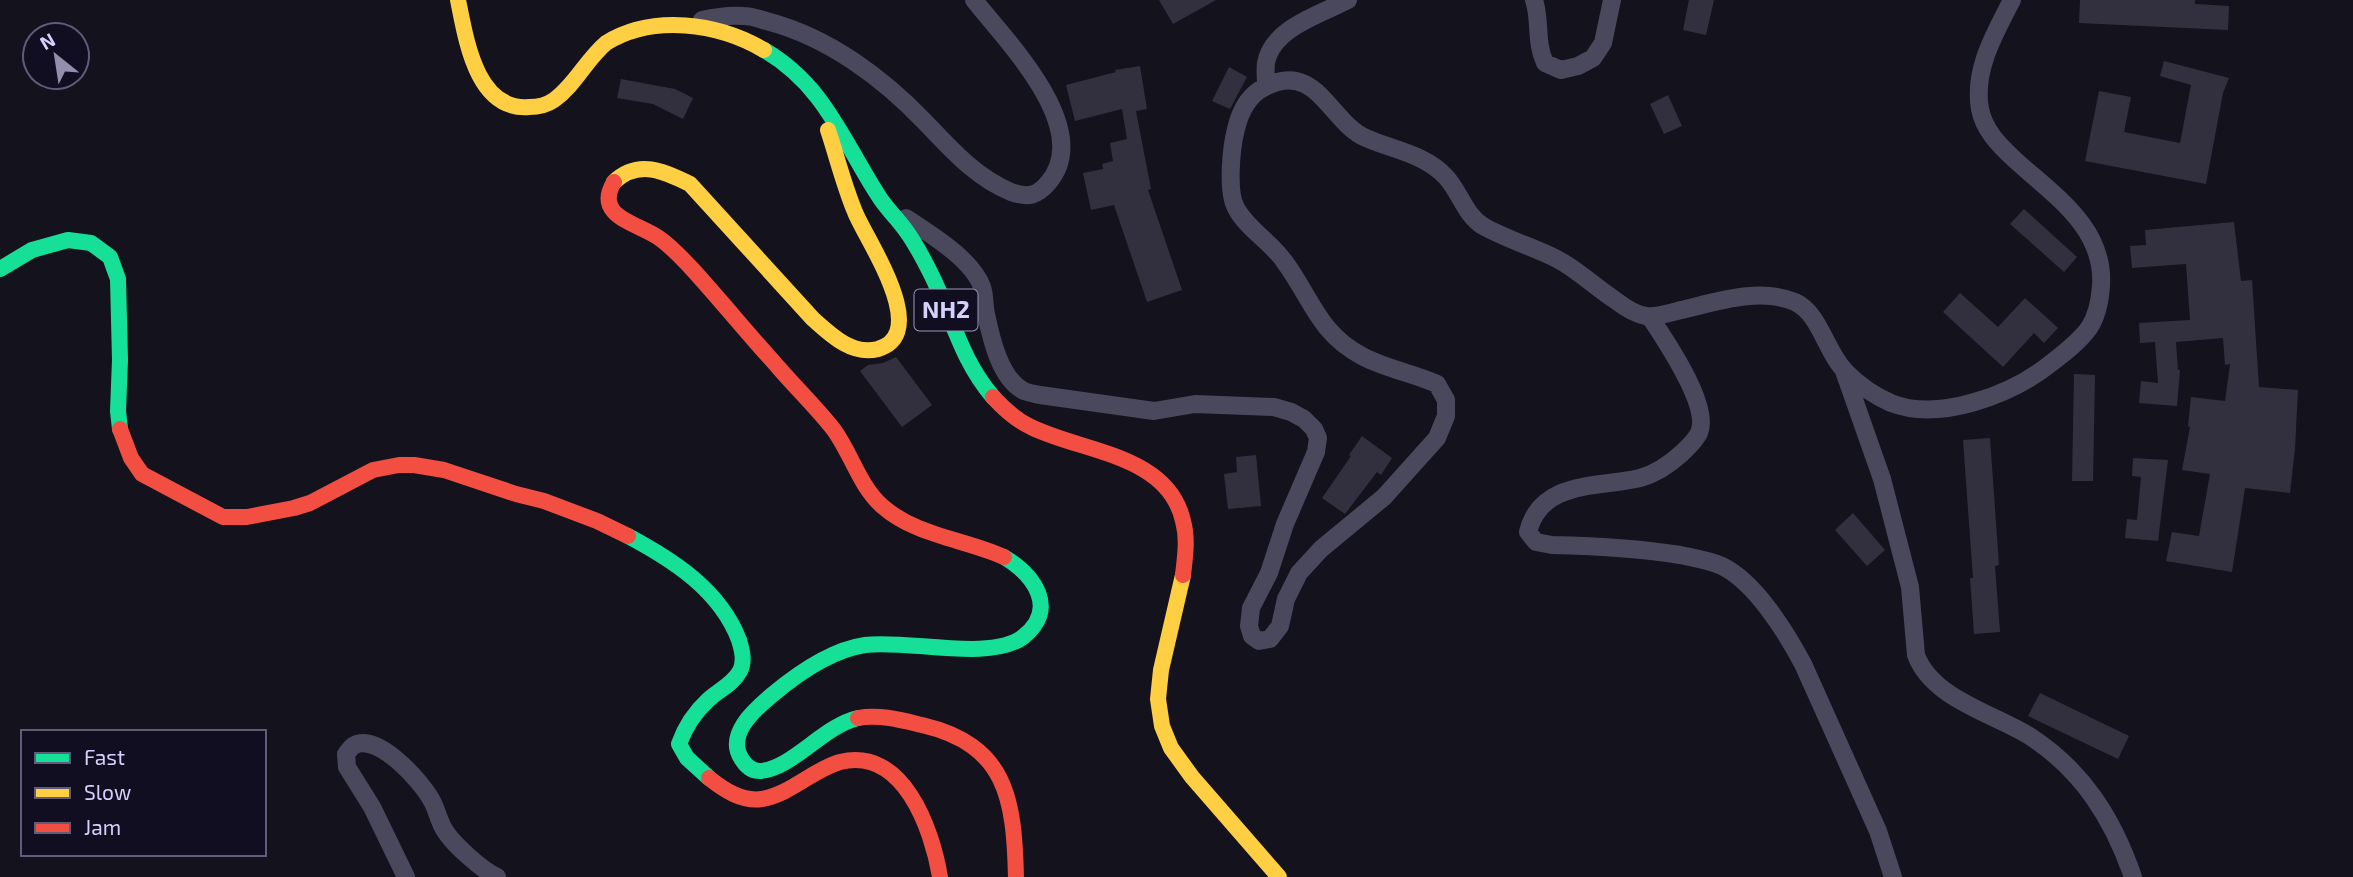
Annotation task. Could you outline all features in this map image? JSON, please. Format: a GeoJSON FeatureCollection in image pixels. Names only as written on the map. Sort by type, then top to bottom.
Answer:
{"type":"FeatureCollection","features":[{"type":"Feature","properties":{"kind":"main road","name":"NH2"},"geometry":{"type":"LineString","coordinates":[[458,0],[467,46],[476,69],[490,92],[513,109],[526,109],[551,102],[567,88],[596,51],[616,37],[650,25],[674,25],[726,33],[787,64],[816,93],[883,203],[904,228],[929,270],[951,326],[986,390],[1010,414],[1034,429],[1071,444],[1122,459],[1150,474],[1172,496],[1183,520],[1185,550],[1180,597],[1159,673],[1160,722],[1168,745],[1182,764],[1258,856],[1279,877]]}},
{"type":"Feature","properties":{"kind":"main road"},"geometry":{"type":"LineString","coordinates":[[816,93],[855,212],[897,297],[901,318],[898,336],[886,346],[868,352],[849,348],[831,335],[813,319],[690,184],[665,172],[643,168],[623,174],[611,185],[607,198],[612,211],[621,220],[657,236],[688,265],[835,432],[857,475],[881,505],[906,523],[985,548],[1024,570],[1038,591],[1041,613],[1030,633],[1012,645],[939,648],[897,642],[867,644],[843,650],[823,660],[760,704],[743,723],[737,738],[737,751],[745,764],[754,771],[766,770],[847,722],[865,716],[900,720],[940,730],[973,746],[998,775],[1009,809],[1016,877]]}},
{"type":"Feature","properties":{"kind":"main road"},"geometry":{"type":"LineString","coordinates":[[0,269],[26,251],[80,239],[99,246],[110,257],[117,271],[121,355],[119,421],[122,438],[141,473],[217,515],[232,518],[288,509],[309,503],[366,471],[427,465],[591,518],[656,550],[717,599],[727,613],[744,660],[740,671],[704,703],[692,719],[679,744],[682,754],[726,791],[753,800],[768,797],[841,762],[863,760],[883,766],[905,788],[930,830],[940,877]]}},
{"type":"Feature","properties":{"kind":"street"},"geometry":{"type":"LineString","coordinates":[[674,25],[711,18],[746,16],[795,29],[878,78],[973,170],[1010,191],[1028,197],[1037,194],[1050,181],[1062,157],[1060,132],[1053,109],[1041,86],[974,0]]}},
{"type":"Feature","properties":{"kind":"street"},"geometry":{"type":"LineString","coordinates":[[1266,86],[1266,62],[1273,46],[1286,32],[1348,0]]}},
{"type":"Feature","properties":{"kind":"street"},"geometry":{"type":"LineString","coordinates":[[1534,0],[1538,13],[1539,49],[1545,63],[1561,70],[1578,66],[1592,58],[1603,43],[1612,0]]}},
{"type":"Feature","properties":{"kind":"street"},"geometry":{"type":"LineString","coordinates":[[1844,371],[1868,391],[1893,404],[1923,409],[1953,407],[1993,397],[2036,375],[2089,328],[2100,301],[2102,274],[2095,245],[2084,225],[2066,205],[1999,145],[1987,130],[1979,107],[1982,63],[2012,0]]}},
{"type":"Feature","properties":{"kind":"street"},"geometry":{"type":"LineString","coordinates":[[883,203],[928,233],[971,270],[982,287],[986,314],[1003,366],[1022,390],[1040,395],[1154,411],[1195,404],[1274,407],[1304,419],[1314,429],[1318,438],[1317,452],[1285,524],[1269,573],[1251,608],[1249,625],[1252,636],[1259,641],[1269,639],[1280,626],[1286,599],[1299,573],[1321,549],[1384,497],[1437,438],[1446,416],[1446,400],[1437,384],[1361,356],[1336,338],[1315,314],[1284,261],[1235,206],[1231,188],[1232,144],[1237,122],[1245,104],[1266,86],[1282,81],[1300,81],[1313,88],[1350,128],[1366,138],[1388,145],[1434,167],[1447,178],[1476,221],[1557,259],[1632,312],[1650,317],[1758,296],[1782,298],[1801,304],[1816,323],[1844,371],[1882,479],[1910,587],[1914,643],[1919,664],[1934,683],[2029,736],[2046,748],[2078,779],[2094,796],[2110,821],[2133,877]]}},
{"type":"Feature","properties":{"kind":"street"},"geometry":{"type":"LineString","coordinates":[[1650,317],[1678,360],[1692,388],[1700,412],[1700,431],[1692,444],[1676,458],[1644,477],[1593,484],[1548,499],[1535,513],[1528,532],[1536,542],[1552,545],[1657,551],[1708,560],[1724,567],[1756,595],[1789,638],[1803,664],[1878,831],[1893,877]]}},
{"type":"Feature","properties":{"kind":"street"},"geometry":{"type":"LineString","coordinates":[[406,877],[372,807],[347,767],[346,754],[353,746],[362,743],[377,746],[390,753],[431,798],[445,830],[483,869],[497,877]]}},
{"type":"Feature","properties":{"kind":"building"},"geometry":{"type":"Polygon","coordinates":[[[1159,0],[1216,0],[1173,24],[1159,0]]]}},
{"type":"Feature","properties":{"kind":"building"},"geometry":{"type":"Polygon","coordinates":[[[1689,0],[1714,0],[1706,35],[1683,30],[1689,0]]]}},
{"type":"Feature","properties":{"kind":"building"},"geometry":{"type":"Polygon","coordinates":[[[2080,0],[2195,0],[2195,4],[2229,6],[2228,30],[2079,23],[2080,0]]]}},
{"type":"Feature","properties":{"kind":"building"},"geometry":{"type":"Polygon","coordinates":[[[2164,61],[2229,78],[2223,93],[2206,184],[2085,161],[2099,91],[2131,97],[2124,132],[2180,143],[2191,85],[2160,76],[2164,61]]]}},
{"type":"Feature","properties":{"kind":"building"},"geometry":{"type":"Polygon","coordinates":[[[1140,66],[1147,109],[1136,111],[1151,189],[1148,190],[1182,290],[1147,302],[1114,205],[1091,210],[1083,173],[1103,169],[1102,164],[1113,161],[1110,143],[1127,139],[1122,109],[1075,121],[1066,85],[1116,72],[1115,70],[1140,66]]]}},
{"type":"Feature","properties":{"kind":"building"},"geometry":{"type":"Polygon","coordinates":[[[1229,67],[1247,77],[1230,109],[1212,101],[1229,67]]]}},
{"type":"Feature","properties":{"kind":"building"},"geometry":{"type":"Polygon","coordinates":[[[621,79],[675,89],[693,98],[683,119],[653,104],[617,98],[621,79]]]}},
{"type":"Feature","properties":{"kind":"building"},"geometry":{"type":"Polygon","coordinates":[[[1668,95],[1682,126],[1664,134],[1650,104],[1668,95]]]}},
{"type":"Feature","properties":{"kind":"building"},"geometry":{"type":"Polygon","coordinates":[[[2024,209],[2077,257],[2064,272],[2010,224],[2024,209]]]}},
{"type":"Feature","properties":{"kind":"building"},"geometry":{"type":"Polygon","coordinates":[[[2234,222],[2241,281],[2252,280],[2259,387],[2298,390],[2290,493],[2245,488],[2232,572],[2166,561],[2172,532],[2199,536],[2210,474],[2182,470],[2190,427],[2191,397],[2225,401],[2230,364],[2225,365],[2223,338],[2176,342],[2180,370],[2177,406],[2139,403],[2141,381],[2158,383],[2155,342],[2140,343],[2139,323],[2190,320],[2186,264],[2132,268],[2130,246],[2146,245],[2145,230],[2234,222]]]}},
{"type":"Feature","properties":{"kind":"building"},"geometry":{"type":"Polygon","coordinates":[[[1960,293],[1998,327],[2025,298],[2058,328],[2044,343],[2034,333],[2003,367],[1943,312],[1960,293]]]}},
{"type":"Feature","properties":{"kind":"building"},"geometry":{"type":"Polygon","coordinates":[[[896,357],[932,405],[902,427],[860,371],[868,365],[883,363],[896,357]]]}},
{"type":"Feature","properties":{"kind":"building"},"geometry":{"type":"Polygon","coordinates":[[[2074,374],[2095,375],[2093,481],[2072,481],[2074,374]]]}},
{"type":"Feature","properties":{"kind":"building"},"geometry":{"type":"Polygon","coordinates":[[[1362,436],[1392,458],[1381,475],[1377,472],[1345,514],[1322,498],[1362,436]]]}},
{"type":"Feature","properties":{"kind":"building"},"geometry":{"type":"Polygon","coordinates":[[[1990,438],[1999,565],[1995,566],[2000,632],[1974,634],[1970,578],[1973,578],[1963,440],[1990,438]]]}},
{"type":"Feature","properties":{"kind":"building"},"geometry":{"type":"Polygon","coordinates":[[[1256,455],[1261,506],[1228,509],[1224,474],[1237,472],[1236,457],[1256,455]]]}},
{"type":"Feature","properties":{"kind":"building"},"geometry":{"type":"Polygon","coordinates":[[[2133,458],[2168,460],[2158,541],[2125,538],[2127,519],[2137,520],[2141,477],[2132,476],[2133,458]]]}},
{"type":"Feature","properties":{"kind":"building"},"geometry":{"type":"Polygon","coordinates":[[[1853,513],[1885,550],[1867,566],[1835,530],[1853,513]]]}},
{"type":"Feature","properties":{"kind":"building"},"geometry":{"type":"Polygon","coordinates":[[[2040,693],[2129,736],[2118,759],[2028,716],[2040,693]]]}},
{"type":"Feature","properties":{"kind":"traffic: fast"},"geometry":{"type":"LineString","coordinates":[[764,50],[785,64],[817,96],[881,199],[908,233],[939,290],[972,368],[993,397]]}},
{"type":"Feature","properties":{"kind":"traffic: fast"},"geometry":{"type":"LineString","coordinates":[[0,269],[32,250],[68,240],[91,243],[110,257],[118,279],[120,429]]}},
{"type":"Feature","properties":{"kind":"traffic: fast"},"geometry":{"type":"LineString","coordinates":[[628,536],[678,566],[707,591],[731,622],[739,640],[743,659],[740,671],[734,680],[699,710],[687,726],[679,744],[687,758],[709,778]]}},
{"type":"Feature","properties":{"kind":"traffic: fast"},"geometry":{"type":"LineString","coordinates":[[858,718],[832,729],[784,763],[772,768],[760,771],[748,767],[738,752],[739,733],[757,708],[803,671],[827,657],[865,645],[990,648],[1023,637],[1034,626],[1041,604],[1033,583],[1015,564],[1004,557]]}},
{"type":"Feature","properties":{"kind":"traffic: slow"},"geometry":{"type":"LineString","coordinates":[[458,0],[465,34],[477,70],[485,85],[497,97],[511,105],[532,107],[551,102],[568,87],[606,43],[644,28],[665,25],[706,28],[727,33],[764,50]]}},
{"type":"Feature","properties":{"kind":"traffic: slow"},"geometry":{"type":"LineString","coordinates":[[614,182],[632,171],[651,169],[690,184],[813,319],[842,343],[859,350],[878,349],[893,340],[899,325],[897,306],[891,285],[851,202],[828,130]]}},
{"type":"Feature","properties":{"kind":"traffic: slow"},"geometry":{"type":"LineString","coordinates":[[1183,575],[1161,670],[1158,699],[1162,726],[1171,748],[1192,777],[1279,877]]}},
{"type":"Feature","properties":{"kind":"traffic: jam"},"geometry":{"type":"LineString","coordinates":[[614,182],[609,194],[613,211],[664,242],[694,271],[834,430],[867,489],[882,506],[895,516],[925,531],[1004,557]]}},
{"type":"Feature","properties":{"kind":"traffic: jam"},"geometry":{"type":"LineString","coordinates":[[993,397],[1010,414],[1031,427],[1120,458],[1141,468],[1160,482],[1174,499],[1185,528],[1183,575]]}},
{"type":"Feature","properties":{"kind":"traffic: jam"},"geometry":{"type":"LineString","coordinates":[[120,429],[131,458],[142,474],[223,517],[247,517],[294,508],[310,503],[373,470],[414,465],[444,470],[544,501],[628,536]]}},
{"type":"Feature","properties":{"kind":"traffic: jam"},"geometry":{"type":"LineString","coordinates":[[858,718],[890,718],[950,734],[972,746],[989,761],[1008,800],[1016,877]]}},
{"type":"Feature","properties":{"kind":"traffic: jam"},"geometry":{"type":"LineString","coordinates":[[709,778],[740,797],[762,799],[782,792],[840,762],[862,760],[881,766],[897,779],[911,796],[930,837],[940,877]]}}]}
